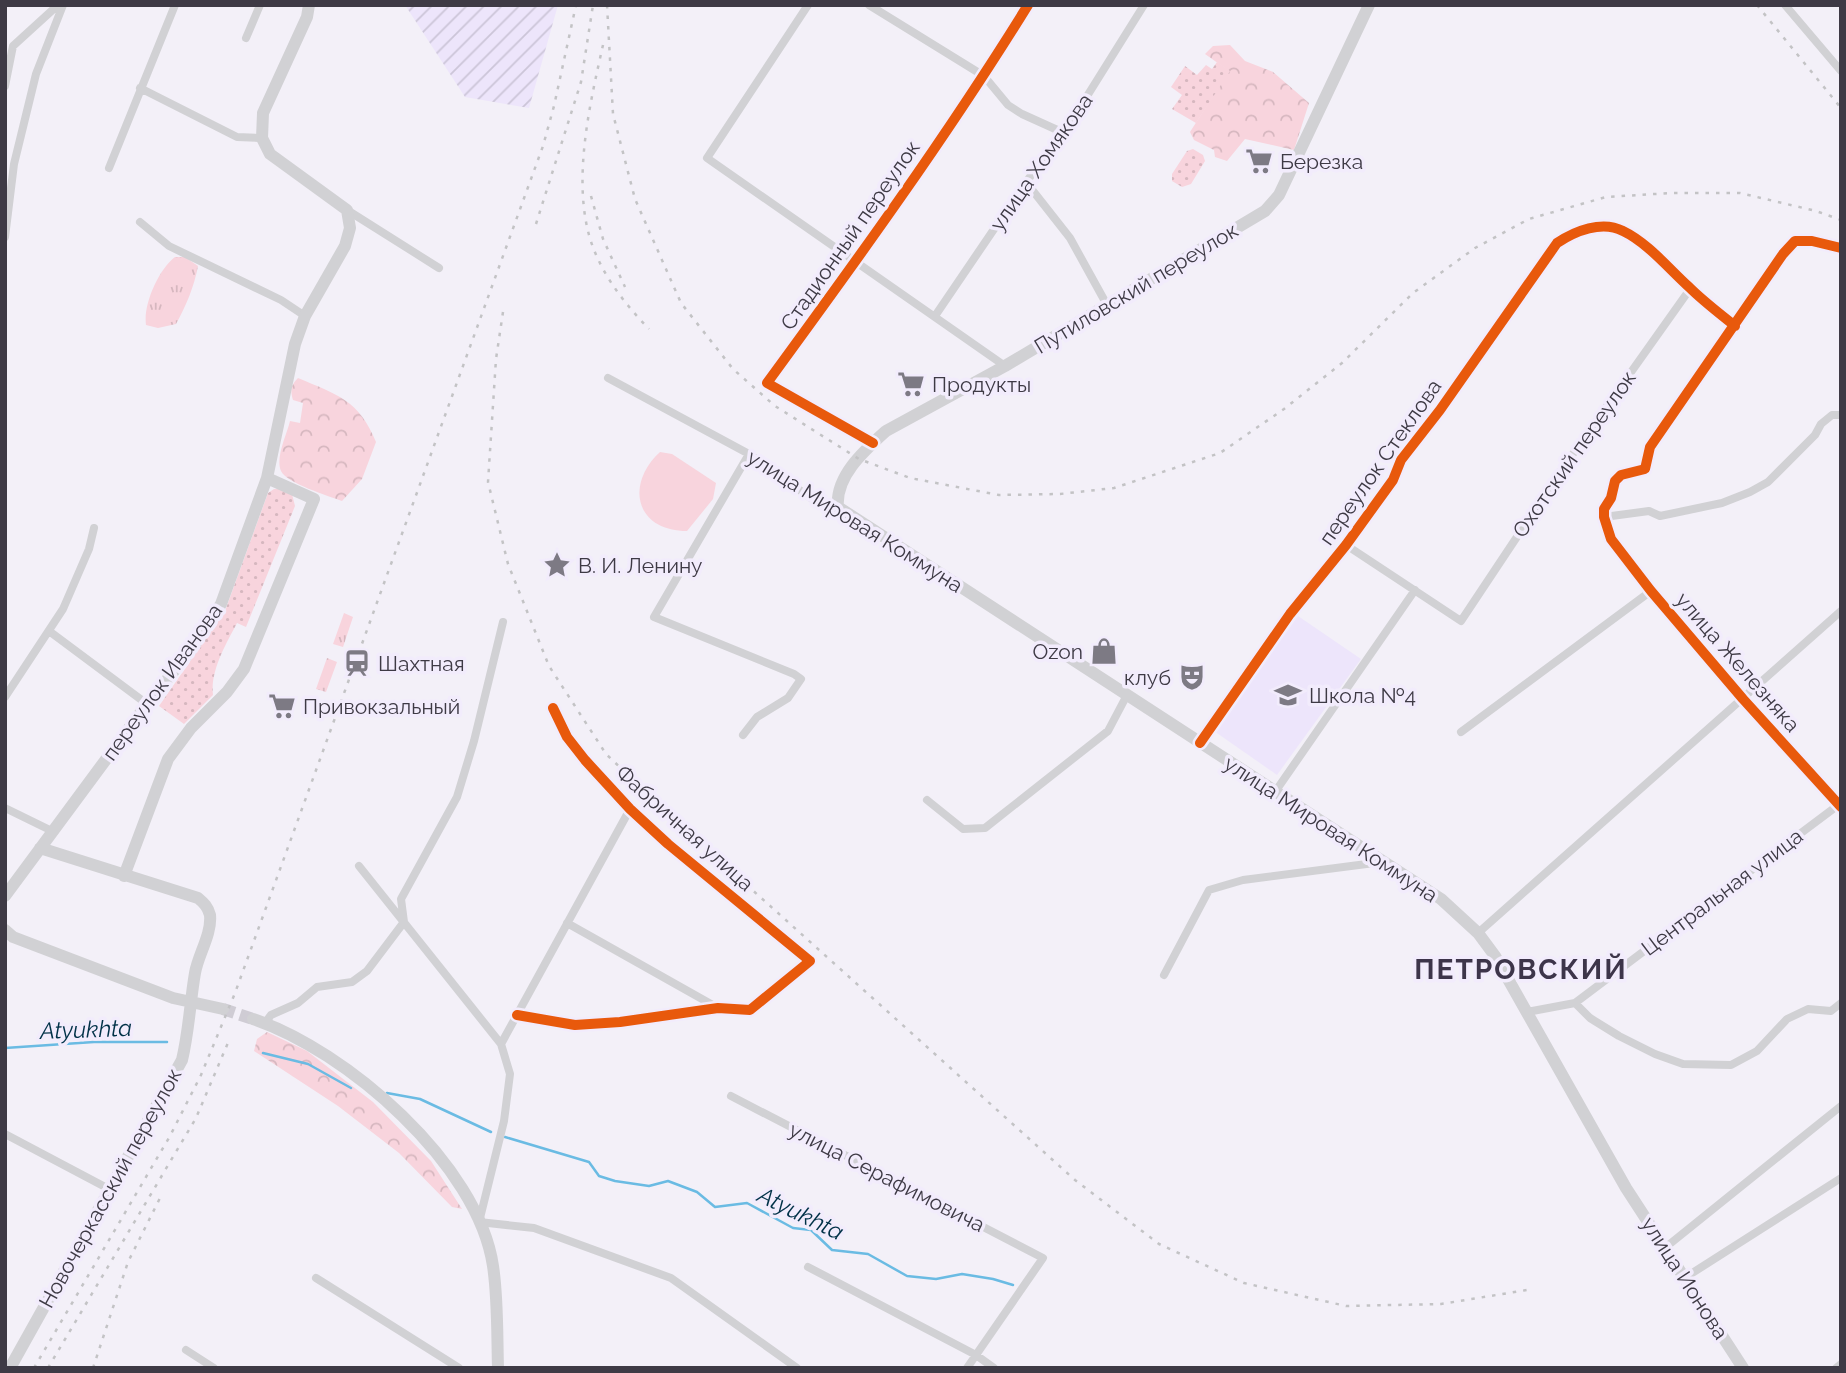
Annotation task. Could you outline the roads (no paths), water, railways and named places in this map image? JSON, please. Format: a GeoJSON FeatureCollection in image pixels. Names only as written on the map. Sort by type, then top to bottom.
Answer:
{"type":"FeatureCollection","features":[{"type":"Feature","properties":{"kind":"main road"},"geometry":{"type":"LineString","coordinates":[[309,5],[307,16],[263,113],[262,138],[270,154],[347,210]]}},
{"type":"Feature","properties":{"kind":"main road","name":"Путиловский переулок"},"geometry":{"type":"LineString","coordinates":[[838,507],[841,482],[886,431],[1005,366],[1265,211],[1279,195],[1369,5]]}},
{"type":"Feature","properties":{"kind":"main road","name":"переулок Иванова"},"geometry":{"type":"LineString","coordinates":[[5,896],[191,649],[221,604],[267,478],[290,361],[305,316],[345,246],[350,228],[347,210]]}},
{"type":"Feature","properties":{"kind":"main road"},"geometry":{"type":"LineString","coordinates":[[40,848],[124,876],[169,759],[191,728],[227,692],[244,669],[314,499],[267,478]]}},
{"type":"Feature","properties":{"kind":"main road","name":"улица Мировая Коммуна"},"geometry":{"type":"LineString","coordinates":[[838,507],[1441,899],[1478,933],[1495,956],[1626,1188]]}},
{"type":"Feature","properties":{"kind":"main road","name":"Новочеркасский переулок"},"geometry":{"type":"LineString","coordinates":[[10,1368],[182,1060],[188,1035],[195,972],[210,923],[210,914],[206,905],[198,898],[124,876]]}},
{"type":"Feature","properties":{"kind":"main road"},"geometry":{"type":"LineString","coordinates":[[5,930],[13,937],[173,998],[223,1009]]}},
{"type":"Feature","properties":{"kind":"main road"},"geometry":{"type":"LineString","coordinates":[[259,1021],[305,1041],[361,1081],[422,1136],[456,1178],[480,1222],[493,1265],[498,1368]]}},
{"type":"Feature","properties":{"kind":"main road","name":"улица Ионова"},"geometry":{"type":"LineString","coordinates":[[1626,1188],[1743,1368]]}},
{"type":"Feature","properties":{"kind":"street"},"geometry":{"type":"LineString","coordinates":[[5,86],[13,46],[58,5]]}},
{"type":"Feature","properties":{"kind":"street"},"geometry":{"type":"LineString","coordinates":[[5,237],[14,164],[36,74],[63,5]]}},
{"type":"Feature","properties":{"kind":"street"},"geometry":{"type":"LineString","coordinates":[[109,167],[175,5]]}},
{"type":"Feature","properties":{"kind":"street"},"geometry":{"type":"LineString","coordinates":[[246,38],[260,5]]}},
{"type":"Feature","properties":{"kind":"street"},"geometry":{"type":"LineString","coordinates":[[808,5],[707,158],[1005,366]]}},
{"type":"Feature","properties":{"kind":"street"},"geometry":{"type":"LineString","coordinates":[[869,5],[984,76],[1008,105],[1064,133]]}},
{"type":"Feature","properties":{"kind":"street","name":"Стадионный переулок"},"geometry":{"type":"LineString","coordinates":[[873,443],[767,383],[857,261],[984,76],[1028,5]]}},
{"type":"Feature","properties":{"kind":"street","name":"улица Хомякова"},"geometry":{"type":"LineString","coordinates":[[935,316],[1026,181],[1064,133],[1144,5]]}},
{"type":"Feature","properties":{"kind":"street"},"geometry":{"type":"LineString","coordinates":[[1785,5],[1841,71]]}},
{"type":"Feature","properties":{"kind":"street"},"geometry":{"type":"LineString","coordinates":[[140,88],[237,137],[262,138]]}},
{"type":"Feature","properties":{"kind":"street"},"geometry":{"type":"LineString","coordinates":[[1026,181],[1069,238],[1107,305]]}},
{"type":"Feature","properties":{"kind":"street"},"geometry":{"type":"LineString","coordinates":[[347,210],[439,268]]}},
{"type":"Feature","properties":{"kind":"street"},"geometry":{"type":"LineString","coordinates":[[140,222],[169,246],[281,300],[305,316]]}},
{"type":"Feature","properties":{"kind":"street","name":"переулок Стеклова"},"geometry":{"type":"LineString","coordinates":[[1200,743],[1290,614],[1346,545],[1393,480],[1401,460],[1440,411],[1557,243],[1571,234],[1605,227],[1622,230],[1690,289]]}},
{"type":"Feature","properties":{"kind":"street"},"geometry":{"type":"LineString","coordinates":[[1841,248],[1812,241],[1795,241],[1783,254],[1650,447],[1645,469],[1621,475],[1615,481],[1611,498],[1604,509],[1604,517],[1649,511],[1660,516],[1722,503],[1768,482],[1815,435],[1821,424],[1832,415],[1841,415]]}},
{"type":"Feature","properties":{"kind":"street"},"geometry":{"type":"LineString","coordinates":[[1690,289],[1735,326]]}},
{"type":"Feature","properties":{"kind":"street","name":"Охотский переулок"},"geometry":{"type":"LineString","coordinates":[[1415,590],[1461,621],[1558,475],[1690,289]]}},
{"type":"Feature","properties":{"kind":"street","name":"улица Мировая Коммуна"},"geometry":{"type":"LineString","coordinates":[[608,378],[748,454],[812,499],[838,507]]}},
{"type":"Feature","properties":{"kind":"street"},"geometry":{"type":"LineString","coordinates":[[743,735],[757,717],[788,698],[801,679],[653,617],[748,454]]}},
{"type":"Feature","properties":{"kind":"street","name":"улица Железняка"},"geometry":{"type":"LineString","coordinates":[[1604,517],[1611,538],[1651,591],[1743,699],[1840,805]]}},
{"type":"Feature","properties":{"kind":"street"},"geometry":{"type":"LineString","coordinates":[[5,697],[62,610],[89,549],[94,528]]}},
{"type":"Feature","properties":{"kind":"street"},"geometry":{"type":"LineString","coordinates":[[1275,792],[1415,590],[1346,545]]}},
{"type":"Feature","properties":{"kind":"street"},"geometry":{"type":"LineString","coordinates":[[1461,732],[1651,591]]}},
{"type":"Feature","properties":{"kind":"street"},"geometry":{"type":"LineString","coordinates":[[1478,933],[1841,611]]}},
{"type":"Feature","properties":{"kind":"street"},"geometry":{"type":"LineString","coordinates":[[259,1021],[298,1003],[317,987],[352,982],[367,971],[404,922],[401,899],[457,797],[474,741],[503,622]]}},
{"type":"Feature","properties":{"kind":"street"},"geometry":{"type":"LineString","coordinates":[[49,631],[147,704]]}},
{"type":"Feature","properties":{"kind":"street"},"geometry":{"type":"LineString","coordinates":[[927,800],[963,829],[985,828],[1108,731],[1127,695]]}},
{"type":"Feature","properties":{"kind":"street","name":"Фабричная улица"},"geometry":{"type":"LineString","coordinates":[[554,708],[573,744],[630,809],[730,897],[810,961],[750,1010],[718,1008]]}},
{"type":"Feature","properties":{"kind":"street","name":"Центральная улица"},"geometry":{"type":"LineString","coordinates":[[1527,1012],[1575,1003],[1840,805]]}},
{"type":"Feature","properties":{"kind":"street"},"geometry":{"type":"LineString","coordinates":[[5,808],[52,831]]}},
{"type":"Feature","properties":{"kind":"street"},"geometry":{"type":"LineString","coordinates":[[501,1044],[630,809]]}},
{"type":"Feature","properties":{"kind":"street"},"geometry":{"type":"LineString","coordinates":[[1164,975],[1209,890],[1243,880],[1382,862]]}},
{"type":"Feature","properties":{"kind":"street"},"geometry":{"type":"LineString","coordinates":[[359,866],[501,1044],[510,1074],[509,1086],[504,1121],[480,1222],[534,1228],[671,1278],[797,1368]]}},
{"type":"Feature","properties":{"kind":"street"},"geometry":{"type":"LineString","coordinates":[[567,923],[718,1008]]}},
{"type":"Feature","properties":{"kind":"street"},"geometry":{"type":"LineString","coordinates":[[1575,1003],[1590,1018],[1656,1054],[1683,1064],[1731,1065],[1757,1051],[1787,1019],[1808,1009],[1831,1011],[1841,1003]]}},
{"type":"Feature","properties":{"kind":"street"},"geometry":{"type":"LineString","coordinates":[[517,1015],[575,1025],[620,1022],[718,1008]]}},
{"type":"Feature","properties":{"kind":"street","name":"улица Серафимовича"},"geometry":{"type":"LineString","coordinates":[[731,1096],[1043,1258],[976,1355]]}},
{"type":"Feature","properties":{"kind":"street"},"geometry":{"type":"LineString","coordinates":[[1665,1247],[1841,1107]]}},
{"type":"Feature","properties":{"kind":"street"},"geometry":{"type":"LineString","coordinates":[[5,1134],[109,1189]]}},
{"type":"Feature","properties":{"kind":"street"},"geometry":{"type":"LineString","coordinates":[[1686,1277],[1841,1178]]}},
{"type":"Feature","properties":{"kind":"street"},"geometry":{"type":"LineString","coordinates":[[808,1267],[976,1355],[994,1368]]}},
{"type":"Feature","properties":{"kind":"street"},"geometry":{"type":"LineString","coordinates":[[316,1278],[458,1368]]}},
{"type":"Feature","properties":{"kind":"street"},"geometry":{"type":"LineString","coordinates":[[186,1350],[214,1368]]}},
{"type":"Feature","properties":{"kind":"street"},"geometry":{"type":"LineString","coordinates":[[967,1368],[976,1355]]}},
{"type":"Feature","properties":{"kind":"street"},"geometry":{"type":"LineString","coordinates":[[1836,1368],[1841,1364]]}},
{"type":"Feature","properties":{"kind":"waterway","name":"Atyukhta"},"geometry":{"type":"LineString","coordinates":[[5,1048],[94,1042],[167,1042]]}},
{"type":"Feature","properties":{"kind":"waterway","name":"Atyukhta"},"geometry":{"type":"LineString","coordinates":[[263,1053],[308,1064],[351,1088]]}},
{"type":"Feature","properties":{"kind":"waterway","name":"Atyukhta"},"geometry":{"type":"LineString","coordinates":[[387,1093],[420,1099],[491,1132]]}},
{"type":"Feature","properties":{"kind":"waterway","name":"Atyukhta"},"geometry":{"type":"LineString","coordinates":[[505,1137],[589,1162],[599,1176],[615,1181],[649,1186],[668,1181],[697,1192],[715,1207],[747,1203],[793,1228],[811,1230],[832,1250],[868,1254],[907,1276],[936,1279],[962,1274],[1013,1285]]}},
{"type":"Feature","properties":{"kind":"tunnel"},"geometry":{"type":"LineString","coordinates":[[223,1009],[253,1019]]}},
{"type":"Feature","properties":{"kind":"railway"},"geometry":{"type":"LineString","coordinates":[[34,1368],[170,1136],[201,1075],[235,993],[543,146],[576,5]]}},
{"type":"Feature","properties":{"kind":"railway"},"geometry":{"type":"LineString","coordinates":[[536,224],[581,82],[593,5]]}},
{"type":"Feature","properties":{"kind":"railway"},"geometry":{"type":"LineString","coordinates":[[607,5],[613,114],[635,199],[681,303],[733,369],[775,406],[859,459],[910,478],[999,495],[1060,494],[1114,488],[1220,453],[1284,409],[1342,363],[1413,293],[1475,248],[1529,219],[1606,197],[1740,193],[1816,211],[1841,220]]}},
{"type":"Feature","properties":{"kind":"railway"},"geometry":{"type":"LineString","coordinates":[[1757,5],[1841,108]]}},
{"type":"Feature","properties":{"kind":"railway"},"geometry":{"type":"LineString","coordinates":[[603,45],[585,140],[584,212],[599,261],[621,297],[649,329]]}},
{"type":"Feature","properties":{"kind":"railway"},"geometry":{"type":"LineString","coordinates":[[591,196],[603,239],[625,287]]}},
{"type":"Feature","properties":{"kind":"railway"},"geometry":{"type":"LineString","coordinates":[[503,312],[496,359],[488,482],[508,564],[549,666],[606,754],[689,833],[1075,1180],[1159,1244],[1244,1283],[1346,1306],[1441,1304],[1533,1289]]}},
{"type":"Feature","properties":{"kind":"railway"},"geometry":{"type":"LineString","coordinates":[[48,1368],[196,1118],[230,1038]]}},
{"type":"Feature","properties":{"kind":"railway"},"geometry":{"type":"LineString","coordinates":[[93,1368],[128,1262],[161,1196]]}},
{"type":"Feature","properties":{"kind":"place","name":"Березка"},"geometry":{"type":"Point","coordinates":[1259,161]}},
{"type":"Feature","properties":{"kind":"place","name":"Продукты"},"geometry":{"type":"Point","coordinates":[911,384]}},
{"type":"Feature","properties":{"kind":"place","name":"В. И. Ленину"},"geometry":{"type":"Point","coordinates":[557,565]}},
{"type":"Feature","properties":{"kind":"place","name":"Ozon"},"geometry":{"type":"Point","coordinates":[1104,651]}},
{"type":"Feature","properties":{"kind":"place","name":"Шахтная"},"geometry":{"type":"Point","coordinates":[357,663]}},
{"type":"Feature","properties":{"kind":"place","name":"клуб"},"geometry":{"type":"Point","coordinates":[1192,677]}},
{"type":"Feature","properties":{"kind":"place","name":"Школа №4"},"geometry":{"type":"Point","coordinates":[1288,695]}},
{"type":"Feature","properties":{"kind":"place","name":"Привокзальный"},"geometry":{"type":"Point","coordinates":[282,706]}},
{"type":"Feature","properties":{"kind":"district","name":"ПЕТРОВСКИЙ"},"geometry":{"type":"Point","coordinates":[1521,969]}}]}
